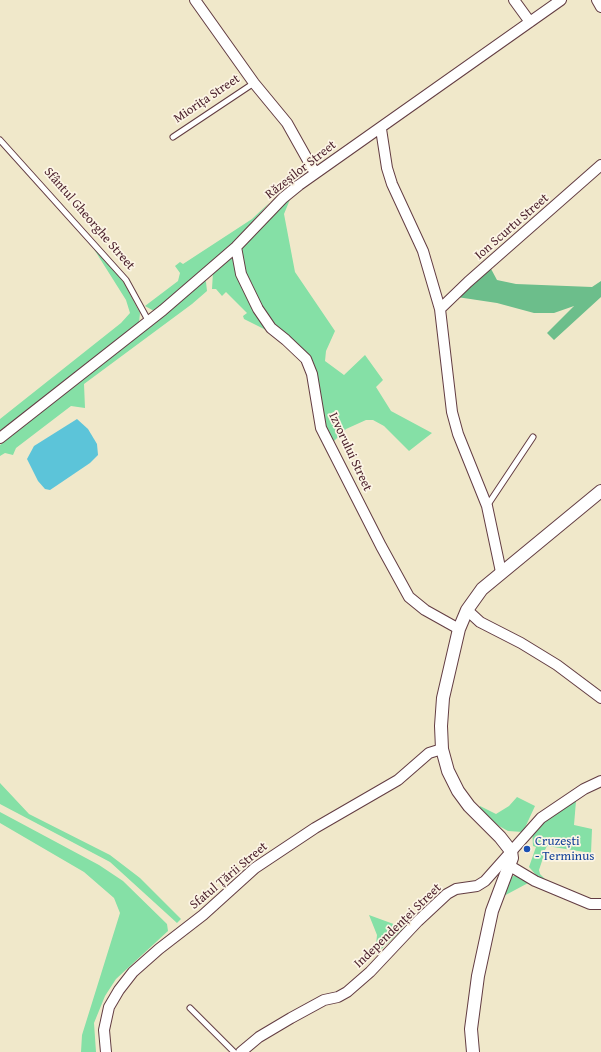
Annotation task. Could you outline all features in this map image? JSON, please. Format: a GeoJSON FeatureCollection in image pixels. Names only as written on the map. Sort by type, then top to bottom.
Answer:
{"type":"FeatureCollection","features":[{"type":"Feature","properties":{"kind":"street","name":"Miorița Street"},"geometry":{"type":"LineString","coordinates":[[195,0],[254,83],[287,123],[315,173]]}},
{"type":"Feature","properties":{"kind":"street"},"geometry":{"type":"LineString","coordinates":[[514,0],[530,22]]}},
{"type":"Feature","properties":{"kind":"street","name":"Răzeșilor Street"},"geometry":{"type":"LineString","coordinates":[[0,438],[149,322],[236,247],[283,198],[315,173],[381,129],[561,0]]}},
{"type":"Feature","properties":{"kind":"street"},"geometry":{"type":"LineString","coordinates":[[597,0],[601,7]]}},
{"type":"Feature","properties":{"kind":"street"},"geometry":{"type":"LineString","coordinates":[[381,129],[386,168],[423,251],[440,309],[452,412],[458,434],[487,506],[501,572]]}},
{"type":"Feature","properties":{"kind":"street","name":"Ion Scurtu Street"},"geometry":{"type":"LineString","coordinates":[[440,309],[468,282],[601,165]]}},
{"type":"Feature","properties":{"kind":"street","name":"Izvorului Street"},"geometry":{"type":"LineString","coordinates":[[236,247],[241,274],[258,309],[271,328],[306,359],[312,374],[321,428],[381,546],[409,597],[425,610],[459,629]]}},
{"type":"Feature","properties":{"kind":"street"},"geometry":{"type":"LineString","coordinates":[[472,1051],[471,1029],[478,976],[492,911],[512,858],[511,851],[458,791],[448,771],[442,749],[442,698],[459,629],[468,610],[482,589],[601,491]]}},
{"type":"Feature","properties":{"kind":"street"},"geometry":{"type":"LineString","coordinates":[[468,610],[480,622],[521,643],[551,661],[601,698]]}},
{"type":"Feature","properties":{"kind":"street","name":"Sfatul Țării Street"},"geometry":{"type":"LineString","coordinates":[[106,1052],[104,1030],[109,1007],[119,990],[138,968],[268,859],[315,828],[398,780],[429,753],[442,749]]}},
{"type":"Feature","properties":{"kind":"street","name":"Independenței Street"},"geometry":{"type":"LineString","coordinates":[[241,1052],[259,1037],[291,1018],[324,1000],[338,997],[347,992],[370,972],[418,921],[447,894],[456,889],[478,886],[485,881],[540,818],[584,789],[601,781]]}},
{"type":"Feature","properties":{"kind":"street"},"geometry":{"type":"LineString","coordinates":[[510,866],[535,881],[590,904],[601,904]]}},
{"type":"Feature","properties":{"kind":"lane","name":"Miorița Street"},"geometry":{"type":"LineString","coordinates":[[173,138],[254,83]]}},
{"type":"Feature","properties":{"kind":"lane","name":"Sfântul Gheorghe Street"},"geometry":{"type":"LineString","coordinates":[[0,140],[126,280],[149,322]]}},
{"type":"Feature","properties":{"kind":"lane"},"geometry":{"type":"LineString","coordinates":[[487,506],[533,437]]}},
{"type":"Feature","properties":{"kind":"lane"},"geometry":{"type":"LineString","coordinates":[[190,1008],[234,1052]]}},
{"type":"Feature","properties":{"kind":"green space"},"geometry":{"type":"Polygon","coordinates":[[[291,197],[284,214],[295,272],[335,331],[326,351],[325,361],[344,375],[365,355],[383,380],[376,387],[391,411],[432,433],[409,451],[384,426],[373,420],[366,420],[346,429],[333,442],[322,417],[315,376],[261,309],[244,273],[240,254],[241,247],[281,205],[291,197]]]}},
{"type":"Feature","properties":{"kind":"green space"},"geometry":{"type":"Polygon","coordinates":[[[269,203],[235,242],[154,311],[145,306],[178,281],[180,273],[175,266],[180,262],[183,264],[252,219],[269,203]]]}},
{"type":"Feature","properties":{"kind":"green space"},"geometry":{"type":"Polygon","coordinates":[[[92,246],[123,281],[140,313],[139,323],[0,431],[0,419],[121,323],[130,313],[126,300],[92,246]]]}},
{"type":"Feature","properties":{"kind":"green space"},"geometry":{"type":"Polygon","coordinates":[[[234,253],[272,333],[244,319],[243,316],[247,313],[226,292],[222,296],[216,289],[212,289],[213,272],[234,253]]]}},
{"type":"Feature","properties":{"kind":"green space"},"geometry":{"type":"Polygon","coordinates":[[[490,267],[497,280],[516,284],[592,287],[601,281],[601,297],[554,340],[547,333],[574,306],[554,313],[534,313],[497,303],[457,297],[490,267]]]}},
{"type":"Feature","properties":{"kind":"green space"},"geometry":{"type":"Polygon","coordinates":[[[204,279],[206,282],[207,291],[192,304],[84,384],[85,408],[71,406],[16,448],[13,455],[5,453],[0,456],[0,445],[158,319],[204,279]]]}},
{"type":"Feature","properties":{"kind":"green space"},"geometry":{"type":"Polygon","coordinates":[[[0,783],[29,814],[110,855],[140,878],[181,919],[177,923],[110,862],[0,804],[0,783]]]}},
{"type":"Feature","properties":{"kind":"green space"},"geometry":{"type":"Polygon","coordinates":[[[586,793],[576,801],[574,825],[592,829],[591,853],[547,846],[545,850],[543,850],[542,854],[544,855],[539,870],[540,874],[550,884],[536,875],[529,867],[536,847],[533,846],[532,828],[586,793]]]}},
{"type":"Feature","properties":{"kind":"green space"},"geometry":{"type":"Polygon","coordinates":[[[517,797],[535,806],[523,832],[508,831],[499,826],[479,809],[480,806],[496,814],[509,806],[517,797]]]}},
{"type":"Feature","properties":{"kind":"green space"},"geometry":{"type":"Polygon","coordinates":[[[0,812],[99,865],[123,881],[167,924],[168,931],[116,979],[105,996],[94,1023],[96,1052],[81,1052],[82,1035],[120,913],[114,898],[84,872],[0,823],[0,812]]]}},
{"type":"Feature","properties":{"kind":"green space"},"geometry":{"type":"Polygon","coordinates":[[[513,876],[519,876],[530,882],[500,898],[506,884],[513,876]]]}},
{"type":"Feature","properties":{"kind":"green space"},"geometry":{"type":"Polygon","coordinates":[[[369,915],[399,926],[407,925],[375,955],[377,935],[369,915]]]}},
{"type":"Feature","properties":{"kind":"water"},"geometry":{"type":"Polygon","coordinates":[[[77,419],[88,429],[97,444],[98,455],[90,463],[50,490],[45,489],[38,481],[27,459],[34,446],[77,419]]]}},
{"type":"Feature","properties":{"kind":"place","name":"Cruzești - Terminus"},"geometry":{"type":"Point","coordinates":[527,849]}}]}
